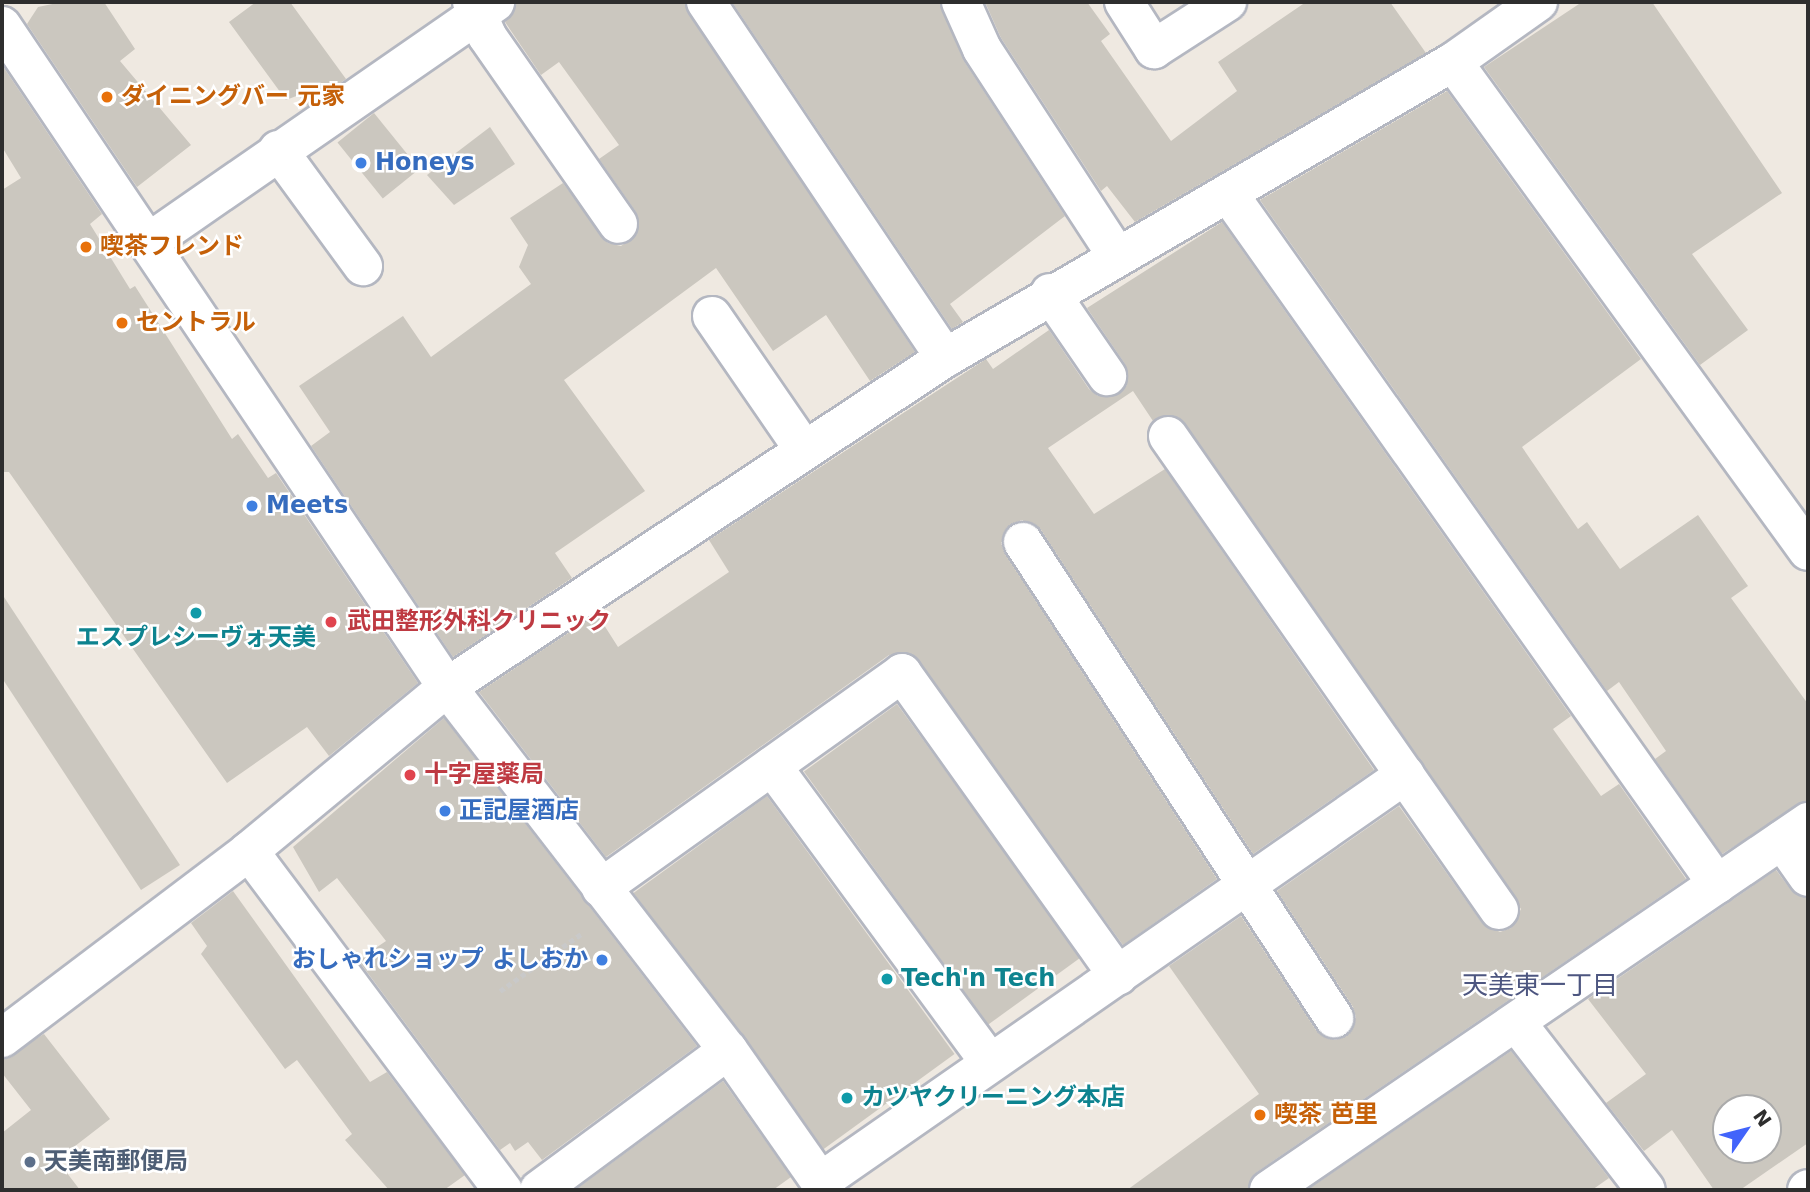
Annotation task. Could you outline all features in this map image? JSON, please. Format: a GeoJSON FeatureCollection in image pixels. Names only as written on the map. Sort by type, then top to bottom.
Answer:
{"type":"FeatureCollection","features":[{"type":"Feature","properties":{"kind":"street"},"geometry":{"type":"LineString","coordinates":[[706,2],[945,358]]}},
{"type":"Feature","properties":{"kind":"street"},"geometry":{"type":"LineString","coordinates":[[961,2],[982,48],[1117,256]]}},
{"type":"Feature","properties":{"kind":"street"},"geometry":{"type":"LineString","coordinates":[[1124,2],[1154,49],[1227,2]]}},
{"type":"Feature","properties":{"kind":"street"},"geometry":{"type":"LineString","coordinates":[[2,1038],[249,851],[447,687],[802,447],[1050,293],[1453,62],[1538,2]]}},
{"type":"Feature","properties":{"kind":"street"},"geometry":{"type":"LineString","coordinates":[[149,242],[481,6],[618,224]]}},
{"type":"Feature","properties":{"kind":"street"},"geometry":{"type":"LineString","coordinates":[[2,28],[447,687],[727,1050],[823,1186],[989,1061],[1118,976],[1405,775]]}},
{"type":"Feature","properties":{"kind":"street"},"geometry":{"type":"LineString","coordinates":[[1453,62],[1808,551]]}},
{"type":"Feature","properties":{"kind":"street"},"geometry":{"type":"LineString","coordinates":[[278,150],[363,266]]}},
{"type":"Feature","properties":{"kind":"street"},"geometry":{"type":"LineString","coordinates":[[1228,193],[1717,884]]}},
{"type":"Feature","properties":{"kind":"street"},"geometry":{"type":"LineString","coordinates":[[1050,293],[1107,376]]}},
{"type":"Feature","properties":{"kind":"street"},"geometry":{"type":"LineString","coordinates":[[712,316],[802,447]]}},
{"type":"Feature","properties":{"kind":"street"},"geometry":{"type":"LineString","coordinates":[[1168,436],[1499,910]]}},
{"type":"Feature","properties":{"kind":"street"},"geometry":{"type":"LineString","coordinates":[[1023,542],[1334,1018]]}},
{"type":"Feature","properties":{"kind":"street"},"geometry":{"type":"LineString","coordinates":[[608,899],[772,766],[902,673],[1118,976]]}},
{"type":"Feature","properties":{"kind":"street"},"geometry":{"type":"LineString","coordinates":[[772,766],[989,1061]]}},
{"type":"Feature","properties":{"kind":"street"},"geometry":{"type":"LineString","coordinates":[[1269,1190],[1795,831],[1808,877]]}},
{"type":"Feature","properties":{"kind":"street"},"geometry":{"type":"LineString","coordinates":[[249,851],[503,1190]]}},
{"type":"Feature","properties":{"kind":"street"},"geometry":{"type":"LineString","coordinates":[[1517,1021],[1646,1190]]}},
{"type":"Feature","properties":{"kind":"street"},"geometry":{"type":"LineString","coordinates":[[539,1190],[727,1050]]}},
{"type":"Feature","properties":{"kind":"path"},"geometry":{"type":"LineString","coordinates":[[500,991],[608,899]]}},
{"type":"Feature","properties":{"kind":"building"},"geometry":{"type":"Polygon","coordinates":[[[62,2],[104,2],[135,49],[120,61],[191,145],[137,187],[27,24],[38,7],[62,2]]]}},
{"type":"Feature","properties":{"kind":"building"},"geometry":{"type":"Polygon","coordinates":[[[256,2],[290,2],[346,79],[307,106],[299,95],[286,100],[229,22],[256,2]]]}},
{"type":"Feature","properties":{"kind":"building"},"geometry":{"type":"Polygon","coordinates":[[[517,2],[684,2],[915,352],[870,381],[826,315],[773,351],[716,268],[564,380],[645,491],[555,553],[572,578],[453,657],[311,446],[330,432],[299,386],[403,316],[431,357],[531,284],[519,267],[528,245],[510,218],[563,183],[608,243],[621,246],[637,234],[636,212],[599,159],[619,145],[559,62],[541,75],[505,22],[517,2]]]}},
{"type":"Feature","properties":{"kind":"building"},"geometry":{"type":"Polygon","coordinates":[[[732,2],[939,2],[964,61],[1065,216],[950,304],[963,322],[952,329],[732,2]]]}},
{"type":"Feature","properties":{"kind":"building"},"geometry":{"type":"Polygon","coordinates":[[[985,2],[1087,2],[1110,34],[1101,41],[1171,141],[1237,91],[1218,62],[1306,2],[1390,2],[1426,53],[1135,222],[1107,186],[1101,191],[1001,38],[985,2]]]}},
{"type":"Feature","properties":{"kind":"building"},"geometry":{"type":"Polygon","coordinates":[[[1582,2],[1652,2],[1782,193],[1692,254],[1748,330],[1700,365],[1484,67],[1582,2]]]}},
{"type":"Feature","properties":{"kind":"building"},"geometry":{"type":"Polygon","coordinates":[[[2,65],[102,214],[90,224],[130,289],[135,286],[232,439],[238,434],[268,478],[276,473],[418,683],[329,756],[307,727],[227,783],[9,472],[2,472],[2,190],[21,178],[2,147],[2,65]]]}},
{"type":"Feature","properties":{"kind":"building"},"geometry":{"type":"Polygon","coordinates":[[[1447,91],[1641,359],[1522,447],[1578,529],[1587,522],[1620,569],[1698,515],[1748,586],[1731,598],[1808,704],[1808,800],[1722,854],[1655,759],[1666,751],[1619,682],[1607,691],[1260,200],[1447,91]]]}},
{"type":"Feature","properties":{"kind":"building"},"geometry":{"type":"Polygon","coordinates":[[[374,113],[419,169],[383,199],[337,143],[374,113]]]}},
{"type":"Feature","properties":{"kind":"building"},"geometry":{"type":"Polygon","coordinates":[[[490,127],[515,164],[454,205],[427,175],[490,127]]]}},
{"type":"Feature","properties":{"kind":"building"},"geometry":{"type":"Polygon","coordinates":[[[1222,222],[1571,716],[1553,729],[1601,796],[1619,784],[1686,879],[1257,1172],[1247,1190],[1127,1190],[1259,1094],[1169,966],[1241,916],[1316,1030],[1335,1040],[1346,1036],[1356,1017],[1353,1007],[1277,891],[1399,806],[1482,923],[1500,932],[1511,928],[1521,909],[1178,417],[1153,421],[1133,391],[1048,448],[1094,514],[1165,469],[1374,770],[1253,854],[1041,530],[1022,520],[1011,524],[1001,543],[1005,554],[1217,879],[1123,945],[910,653],[889,655],[606,857],[479,692],[597,614],[618,647],[729,572],[709,540],[986,359],[993,369],[1049,330],[1089,389],[1098,396],[1119,394],[1127,385],[1125,364],[1087,308],[1222,222]]]}},
{"type":"Feature","properties":{"kind":"building"},"geometry":{"type":"Polygon","coordinates":[[[2,594],[180,865],[141,890],[2,678],[2,594]]]}},
{"type":"Feature","properties":{"kind":"building"},"geometry":{"type":"Polygon","coordinates":[[[897,704],[1081,957],[988,1025],[804,772],[897,704]]]}},
{"type":"Feature","properties":{"kind":"building"},"geometry":{"type":"Polygon","coordinates":[[[444,718],[697,1046],[542,1160],[528,1142],[515,1151],[510,1143],[500,1150],[358,960],[386,941],[337,878],[319,892],[293,847],[444,718]]]}},
{"type":"Feature","properties":{"kind":"building"},"geometry":{"type":"Polygon","coordinates":[[[767,796],[955,1054],[821,1151],[634,893],[767,796]]]}},
{"type":"Feature","properties":{"kind":"building"},"geometry":{"type":"Polygon","coordinates":[[[1776,870],[1791,890],[1808,899],[1808,1143],[1782,1161],[1782,1094],[1712,1094],[1712,1164],[1778,1164],[1740,1190],[1714,1190],[1672,1130],[1644,1151],[1606,1103],[1646,1074],[1588,999],[1776,870]]]}},
{"type":"Feature","properties":{"kind":"building"},"geometry":{"type":"Polygon","coordinates":[[[233,891],[370,1082],[387,1072],[465,1175],[444,1190],[389,1190],[345,1140],[352,1134],[297,1060],[285,1069],[201,954],[207,946],[191,923],[233,891]]]}},
{"type":"Feature","properties":{"kind":"building"},"geometry":{"type":"Polygon","coordinates":[[[44,1034],[110,1119],[57,1160],[80,1190],[2,1190],[2,1133],[31,1110],[2,1073],[2,1059],[44,1034]]]}},
{"type":"Feature","properties":{"kind":"building"},"geometry":{"type":"Polygon","coordinates":[[[1511,1051],[1609,1178],[1592,1190],[1307,1190],[1511,1051]]]}},
{"type":"Feature","properties":{"kind":"building"},"geometry":{"type":"Polygon","coordinates":[[[723,1081],[791,1177],[773,1190],[575,1190],[723,1081]]]}},
{"type":"Feature","properties":{"kind":"place","name":"ダイニングバー 元家"},"geometry":{"type":"Point","coordinates":[107,97]}},
{"type":"Feature","properties":{"kind":"place","name":"Honeys"},"geometry":{"type":"Point","coordinates":[361,163]}},
{"type":"Feature","properties":{"kind":"place","name":"喫茶フレンド"},"geometry":{"type":"Point","coordinates":[86,247]}},
{"type":"Feature","properties":{"kind":"place","name":"セントラル"},"geometry":{"type":"Point","coordinates":[122,323]}},
{"type":"Feature","properties":{"kind":"place","name":"Meets"},"geometry":{"type":"Point","coordinates":[252,506]}},
{"type":"Feature","properties":{"kind":"place","name":"エスプレシーヴォ天美"},"geometry":{"type":"Point","coordinates":[196,613]}},
{"type":"Feature","properties":{"kind":"place","name":"武田整形外科クリニック"},"geometry":{"type":"Point","coordinates":[331,622]}},
{"type":"Feature","properties":{"kind":"place","name":"十字屋薬局"},"geometry":{"type":"Point","coordinates":[410,775]}},
{"type":"Feature","properties":{"kind":"place","name":"正記屋酒店"},"geometry":{"type":"Point","coordinates":[445,811]}},
{"type":"Feature","properties":{"kind":"place","name":"おしゃれショップ よしおか"},"geometry":{"type":"Point","coordinates":[602,960]}},
{"type":"Feature","properties":{"kind":"place","name":"Tech'n Tech"},"geometry":{"type":"Point","coordinates":[887,979]}},
{"type":"Feature","properties":{"kind":"place","name":"カツヤクリーニング本店"},"geometry":{"type":"Point","coordinates":[847,1098]}},
{"type":"Feature","properties":{"kind":"place","name":"喫茶 芭里"},"geometry":{"type":"Point","coordinates":[1260,1115]}},
{"type":"Feature","properties":{"kind":"place","name":"天美南郵便局"},"geometry":{"type":"Point","coordinates":[30,1162]}},
{"type":"Feature","properties":{"kind":"district","name":"天美東一丁目"},"geometry":{"type":"Point","coordinates":[1540,986]}}]}
